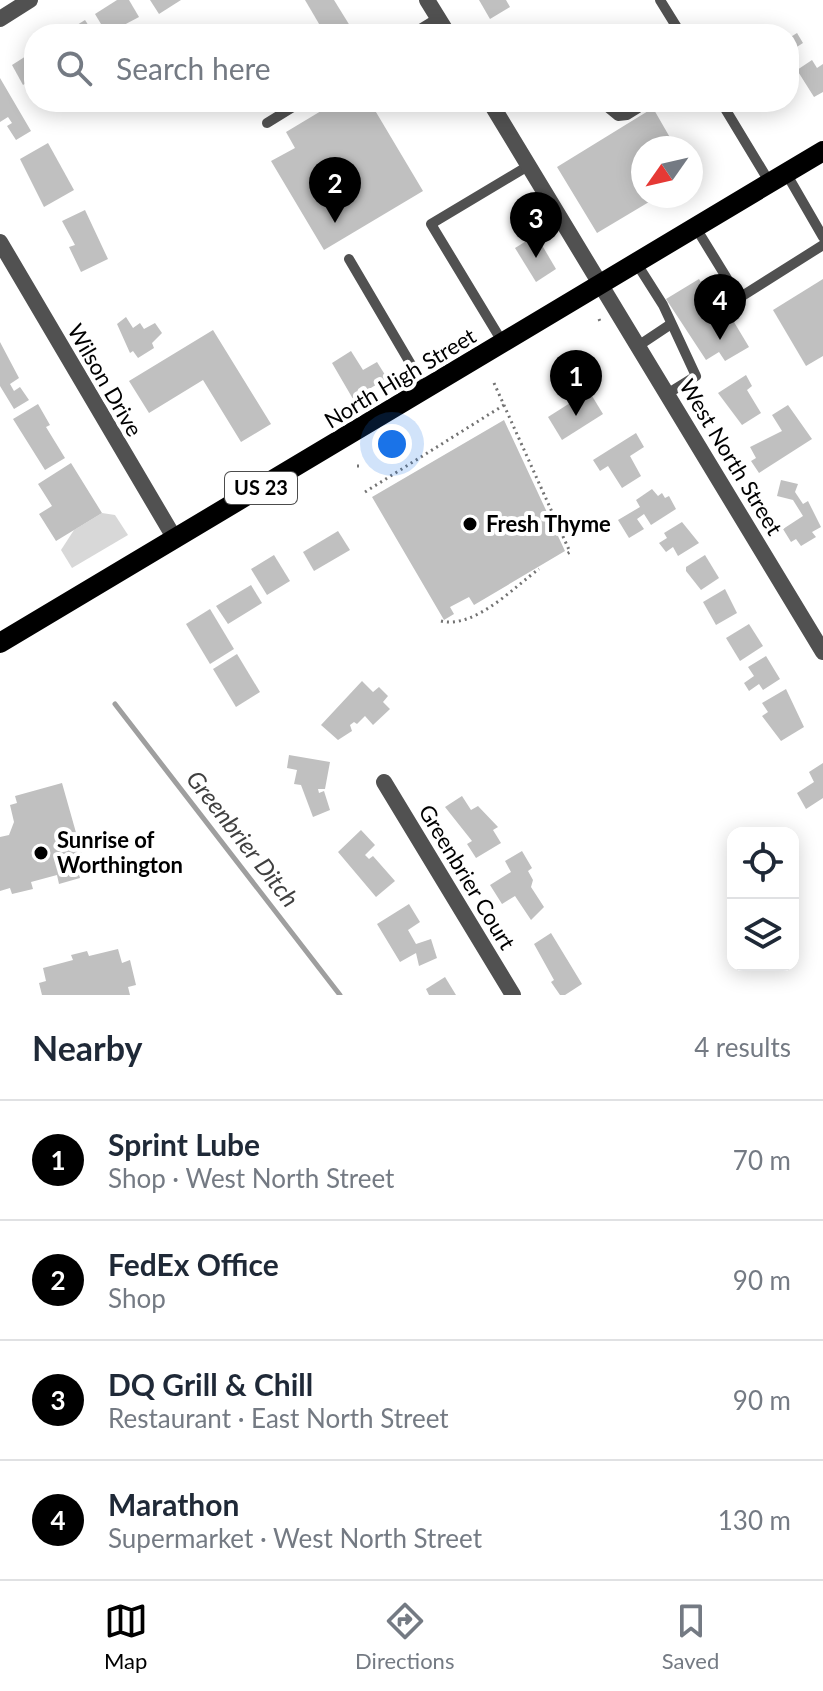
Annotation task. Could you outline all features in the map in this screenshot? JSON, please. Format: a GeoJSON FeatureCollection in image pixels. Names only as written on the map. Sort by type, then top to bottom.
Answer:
{"type":"FeatureCollection","features":[{"type":"Feature","properties":{"kind":"main road","name":"North High Street"},"geometry":{"type":"LineString","coordinates":[[0,643],[823,151]]}},
{"type":"Feature","properties":{"kind":"street"},"geometry":{"type":"LineString","coordinates":[[0,19],[30,0]]}},
{"type":"Feature","properties":{"kind":"street"},"geometry":{"type":"LineString","coordinates":[[427,0],[442,24]]}},
{"type":"Feature","properties":{"kind":"street","name":"West North Street"},"geometry":{"type":"LineString","coordinates":[[496,112],[823,652]]}},
{"type":"Feature","properties":{"kind":"street","name":"Wilson Drive"},"geometry":{"type":"LineString","coordinates":[[0,242],[175,539]]}},
{"type":"Feature","properties":{"kind":"street","name":"Greenbrier Court"},"geometry":{"type":"LineString","coordinates":[[384,782],[513,995]]}},
{"type":"Feature","properties":{"kind":"lane"},"geometry":{"type":"LineString","coordinates":[[660,0],[675,24]]}},
{"type":"Feature","properties":{"kind":"lane"},"geometry":{"type":"LineString","coordinates":[[428,24],[438,18]]}},
{"type":"Feature","properties":{"kind":"lane"},"geometry":{"type":"LineString","coordinates":[[267,123],[285,112]]}},
{"type":"Feature","properties":{"kind":"lane"},"geometry":{"type":"LineString","coordinates":[[613,112],[618,116],[632,112]]}},
{"type":"Feature","properties":{"kind":"lane"},"geometry":{"type":"LineString","coordinates":[[728,112],[823,237]]}},
{"type":"Feature","properties":{"kind":"lane"},"geometry":{"type":"LineString","coordinates":[[504,344],[431,224],[528,166]]}},
{"type":"Feature","properties":{"kind":"lane"},"geometry":{"type":"LineString","coordinates":[[696,228],[739,298],[823,245]]}},
{"type":"Feature","properties":{"kind":"lane"},"geometry":{"type":"LineString","coordinates":[[349,259],[426,390]]}},
{"type":"Feature","properties":{"kind":"lane"},"geometry":{"type":"LineString","coordinates":[[637,264],[696,376],[667,394]]}},
{"type":"Feature","properties":{"kind":"lane"},"geometry":{"type":"LineString","coordinates":[[638,346],[671,324]]}},
{"type":"Feature","properties":{"kind":"path"},"geometry":{"type":"LineString","coordinates":[[599,319],[601,324]]}},
{"type":"Feature","properties":{"kind":"path"},"geometry":{"type":"LineString","coordinates":[[494,383],[570,552],[565,555]]}},
{"type":"Feature","properties":{"kind":"path"},"geometry":{"type":"LineString","coordinates":[[365,492],[504,405]]}},
{"type":"Feature","properties":{"kind":"path"},"geometry":{"type":"LineString","coordinates":[[441,621],[470,616],[526,582],[539,569]]}},
{"type":"Feature","properties":{"kind":"shaded area"},"geometry":{"type":"Polygon","coordinates":[[[102,513],[115,515],[128,535],[72,568],[61,550],[74,530],[102,513]]]}},
{"type":"Feature","properties":{"kind":"building"},"geometry":{"type":"Polygon","coordinates":[[[117,0],[129,0],[139,17],[126,24],[101,24],[95,14],[117,0]]]}},
{"type":"Feature","properties":{"kind":"building"},"geometry":{"type":"Polygon","coordinates":[[[150,0],[181,0],[159,14],[150,0]]]}},
{"type":"Feature","properties":{"kind":"building"},"geometry":{"type":"Polygon","coordinates":[[[305,0],[334,0],[349,24],[319,24],[305,0]]]}},
{"type":"Feature","properties":{"kind":"building"},"geometry":{"type":"Polygon","coordinates":[[[479,0],[506,0],[510,7],[490,19],[479,0]]]}},
{"type":"Feature","properties":{"kind":"building"},"geometry":{"type":"Polygon","coordinates":[[[24,57],[23,85],[12,65],[24,57]]]}},
{"type":"Feature","properties":{"kind":"building"},"geometry":{"type":"Polygon","coordinates":[[[812,60],[817,68],[823,64],[823,92],[814,97],[799,69],[812,60]]]}},
{"type":"Feature","properties":{"kind":"building"},"geometry":{"type":"Polygon","coordinates":[[[0,78],[31,131],[16,140],[7,126],[12,123],[8,117],[0,122],[0,78]]]}},
{"type":"Feature","properties":{"kind":"building"},"geometry":{"type":"Polygon","coordinates":[[[319,112],[376,112],[423,191],[324,250],[271,161],[295,148],[286,132],[319,112]]]}},
{"type":"Feature","properties":{"kind":"building"},"geometry":{"type":"Polygon","coordinates":[[[646,112],[655,112],[669,136],[631,136],[631,208],[639,208],[597,233],[557,167],[646,112]]]}},
{"type":"Feature","properties":{"kind":"building"},"geometry":{"type":"Polygon","coordinates":[[[48,143],[74,190],[44,207],[20,159],[48,143]]]}},
{"type":"Feature","properties":{"kind":"building"},"geometry":{"type":"Polygon","coordinates":[[[85,210],[108,259],[81,272],[69,247],[75,245],[62,221],[85,210]]]}},
{"type":"Feature","properties":{"kind":"building"},"geometry":{"type":"Polygon","coordinates":[[[536,235],[556,269],[536,282],[515,248],[536,235]]]}},
{"type":"Feature","properties":{"kind":"building"},"geometry":{"type":"Polygon","coordinates":[[[699,279],[721,316],[728,312],[749,347],[725,361],[719,352],[706,360],[666,299],[699,279]]]}},
{"type":"Feature","properties":{"kind":"building"},"geometry":{"type":"Polygon","coordinates":[[[823,279],[823,356],[806,366],[773,310],[823,279]]]}},
{"type":"Feature","properties":{"kind":"building"},"geometry":{"type":"Polygon","coordinates":[[[126,317],[133,328],[140,323],[144,329],[155,323],[162,333],[152,343],[154,348],[138,358],[133,351],[130,353],[117,324],[126,317]]]}},
{"type":"Feature","properties":{"kind":"building"},"geometry":{"type":"Polygon","coordinates":[[[213,330],[271,424],[241,442],[203,380],[149,413],[129,381],[213,330]]]}},
{"type":"Feature","properties":{"kind":"building"},"geometry":{"type":"Polygon","coordinates":[[[0,342],[19,378],[10,384],[14,391],[20,387],[29,400],[14,409],[0,386],[0,342]]]}},
{"type":"Feature","properties":{"kind":"building"},"geometry":{"type":"Polygon","coordinates":[[[351,351],[363,370],[377,362],[387,378],[353,399],[332,363],[351,351]]]}},
{"type":"Feature","properties":{"kind":"building"},"geometry":{"type":"Polygon","coordinates":[[[746,375],[752,386],[747,390],[761,413],[742,425],[718,393],[746,375]]]}},
{"type":"Feature","properties":{"kind":"building"},"geometry":{"type":"Polygon","coordinates":[[[589,391],[603,414],[562,440],[548,417],[589,391]]]}},
{"type":"Feature","properties":{"kind":"building"},"geometry":{"type":"Polygon","coordinates":[[[38,404],[50,425],[46,427],[65,458],[45,470],[13,419],[38,404]]]}},
{"type":"Feature","properties":{"kind":"building"},"geometry":{"type":"Polygon","coordinates":[[[788,405],[812,439],[759,473],[751,461],[756,458],[750,447],[782,431],[772,415],[788,405]]]}},
{"type":"Feature","properties":{"kind":"building","name":"Fresh Thyme"},"geometry":{"type":"Polygon","coordinates":[[[504,420],[565,551],[474,605],[469,597],[450,607],[454,614],[444,620],[372,497],[504,420]]]}},
{"type":"Feature","properties":{"kind":"building"},"geometry":{"type":"Polygon","coordinates":[[[636,433],[644,447],[630,456],[641,476],[622,488],[608,466],[600,471],[593,460],[636,433]]]}},
{"type":"Feature","properties":{"kind":"building"},"geometry":{"type":"Polygon","coordinates":[[[71,463],[102,513],[56,541],[39,514],[52,506],[38,484],[71,463]]]}},
{"type":"Feature","properties":{"kind":"building"},"geometry":{"type":"Polygon","coordinates":[[[781,480],[798,484],[795,492],[803,504],[808,501],[821,527],[812,532],[816,537],[801,546],[796,539],[791,542],[783,529],[803,516],[793,500],[777,496],[781,480]]]}},
{"type":"Feature","properties":{"kind":"building"},"geometry":{"type":"Polygon","coordinates":[[[652,489],[658,496],[662,493],[665,498],[669,496],[676,509],[651,525],[644,514],[637,519],[644,529],[629,538],[618,520],[640,507],[636,500],[652,489]]]}},
{"type":"Feature","properties":{"kind":"building"},"geometry":{"type":"Polygon","coordinates":[[[682,522],[699,543],[678,556],[673,547],[666,552],[659,543],[667,538],[664,533],[682,522]]]}},
{"type":"Feature","properties":{"kind":"building"},"geometry":{"type":"Polygon","coordinates":[[[338,531],[350,550],[314,571],[303,552],[338,531]]]}},
{"type":"Feature","properties":{"kind":"building"},"geometry":{"type":"Polygon","coordinates":[[[274,555],[290,581],[267,595],[251,569],[274,555]]]}},
{"type":"Feature","properties":{"kind":"building"},"geometry":{"type":"Polygon","coordinates":[[[705,555],[719,578],[701,590],[686,567],[705,555]]]}},
{"type":"Feature","properties":{"kind":"building"},"geometry":{"type":"Polygon","coordinates":[[[251,585],[262,603],[228,624],[216,606],[251,585]]]}},
{"type":"Feature","properties":{"kind":"building"},"geometry":{"type":"Polygon","coordinates":[[[725,589],[737,613],[716,625],[703,602],[725,589]]]}},
{"type":"Feature","properties":{"kind":"building"},"geometry":{"type":"Polygon","coordinates":[[[210,609],[234,649],[210,664],[186,624],[210,609]]]}},
{"type":"Feature","properties":{"kind":"building"},"geometry":{"type":"Polygon","coordinates":[[[749,624],[763,646],[740,661],[726,638],[749,624]]]}},
{"type":"Feature","properties":{"kind":"building"},"geometry":{"type":"Polygon","coordinates":[[[237,654],[260,692],[236,707],[213,669],[237,654]]]}},
{"type":"Feature","properties":{"kind":"building"},"geometry":{"type":"Polygon","coordinates":[[[766,656],[780,679],[763,690],[759,684],[749,691],[744,683],[754,676],[748,667],[766,656]]]}},
{"type":"Feature","properties":{"kind":"building"},"geometry":{"type":"Polygon","coordinates":[[[362,681],[373,692],[379,687],[388,696],[383,702],[390,709],[373,725],[365,716],[357,724],[354,722],[350,725],[352,731],[338,740],[321,725],[362,681]]]}},
{"type":"Feature","properties":{"kind":"building"},"geometry":{"type":"Polygon","coordinates":[[[786,689],[804,727],[781,741],[762,716],[768,712],[762,703],[786,689]]]}},
{"type":"Feature","properties":{"kind":"building"},"geometry":{"type":"Polygon","coordinates":[[[289,755],[330,762],[325,789],[318,789],[319,793],[324,791],[330,810],[313,817],[301,785],[294,784],[297,770],[287,768],[289,755]]]}},
{"type":"Feature","properties":{"kind":"building"},"geometry":{"type":"Polygon","coordinates":[[[823,763],[823,798],[806,809],[797,793],[814,782],[809,772],[823,763]]]}},
{"type":"Feature","properties":{"kind":"building","name":"Sunrise of Worthington"},"geometry":{"type":"Polygon","coordinates":[[[62,783],[86,868],[78,870],[80,878],[59,884],[57,875],[31,882],[33,889],[12,894],[10,888],[0,891],[0,837],[9,835],[14,822],[10,805],[17,803],[15,796],[62,783]]]}},
{"type":"Feature","properties":{"kind":"building"},"geometry":{"type":"Polygon","coordinates":[[[462,796],[471,810],[478,806],[498,827],[493,830],[501,843],[476,858],[467,844],[472,841],[445,807],[462,796]]]}},
{"type":"Feature","properties":{"kind":"building"},"geometry":{"type":"Polygon","coordinates":[[[361,830],[375,845],[365,855],[369,859],[373,856],[395,881],[376,897],[338,852],[361,830]]]}},
{"type":"Feature","properties":{"kind":"building"},"geometry":{"type":"Polygon","coordinates":[[[522,851],[532,868],[528,871],[533,880],[531,887],[544,907],[531,920],[515,896],[502,904],[490,885],[511,872],[505,861],[522,851]]]}},
{"type":"Feature","properties":{"kind":"building"},"geometry":{"type":"Polygon","coordinates":[[[409,904],[420,922],[408,930],[416,944],[431,939],[437,958],[419,966],[416,953],[400,962],[377,924],[409,904]]]}},
{"type":"Feature","properties":{"kind":"building"},"geometry":{"type":"Polygon","coordinates":[[[551,933],[582,984],[565,995],[560,995],[551,982],[554,980],[534,944],[551,933]]]}},
{"type":"Feature","properties":{"kind":"building"},"geometry":{"type":"Polygon","coordinates":[[[118,949],[122,963],[130,960],[136,985],[128,987],[130,995],[42,995],[39,983],[46,981],[43,968],[73,960],[71,955],[87,951],[89,956],[118,949]]]}},
{"type":"Feature","properties":{"kind":"building"},"geometry":{"type":"Polygon","coordinates":[[[445,977],[456,995],[429,995],[426,989],[445,977]]]}},
{"type":"Feature","properties":{"kind":"waterway","name":"Greenbrier Ditch"},"geometry":{"type":"LineString","coordinates":[[115,704],[340,995]]}},
{"type":"Feature","properties":{"kind":"place","name":"FedEx Office"},"geometry":{"type":"Point","coordinates":[335,223]}},
{"type":"Feature","properties":{"kind":"place","name":"DQ Grill & Chill"},"geometry":{"type":"Point","coordinates":[536,258]}},
{"type":"Feature","properties":{"kind":"place","name":"Marathon"},"geometry":{"type":"Point","coordinates":[720,340]}},
{"type":"Feature","properties":{"kind":"place","name":"Sprint Lube"},"geometry":{"type":"Point","coordinates":[576,416]}},
{"type":"Feature","properties":{"kind":"place","name":"Fresh Thyme"},"geometry":{"type":"Point","coordinates":[470,524]}},
{"type":"Feature","properties":{"kind":"place","name":"Sunrise of Worthington"},"geometry":{"type":"Point","coordinates":[41,853]}}]}
